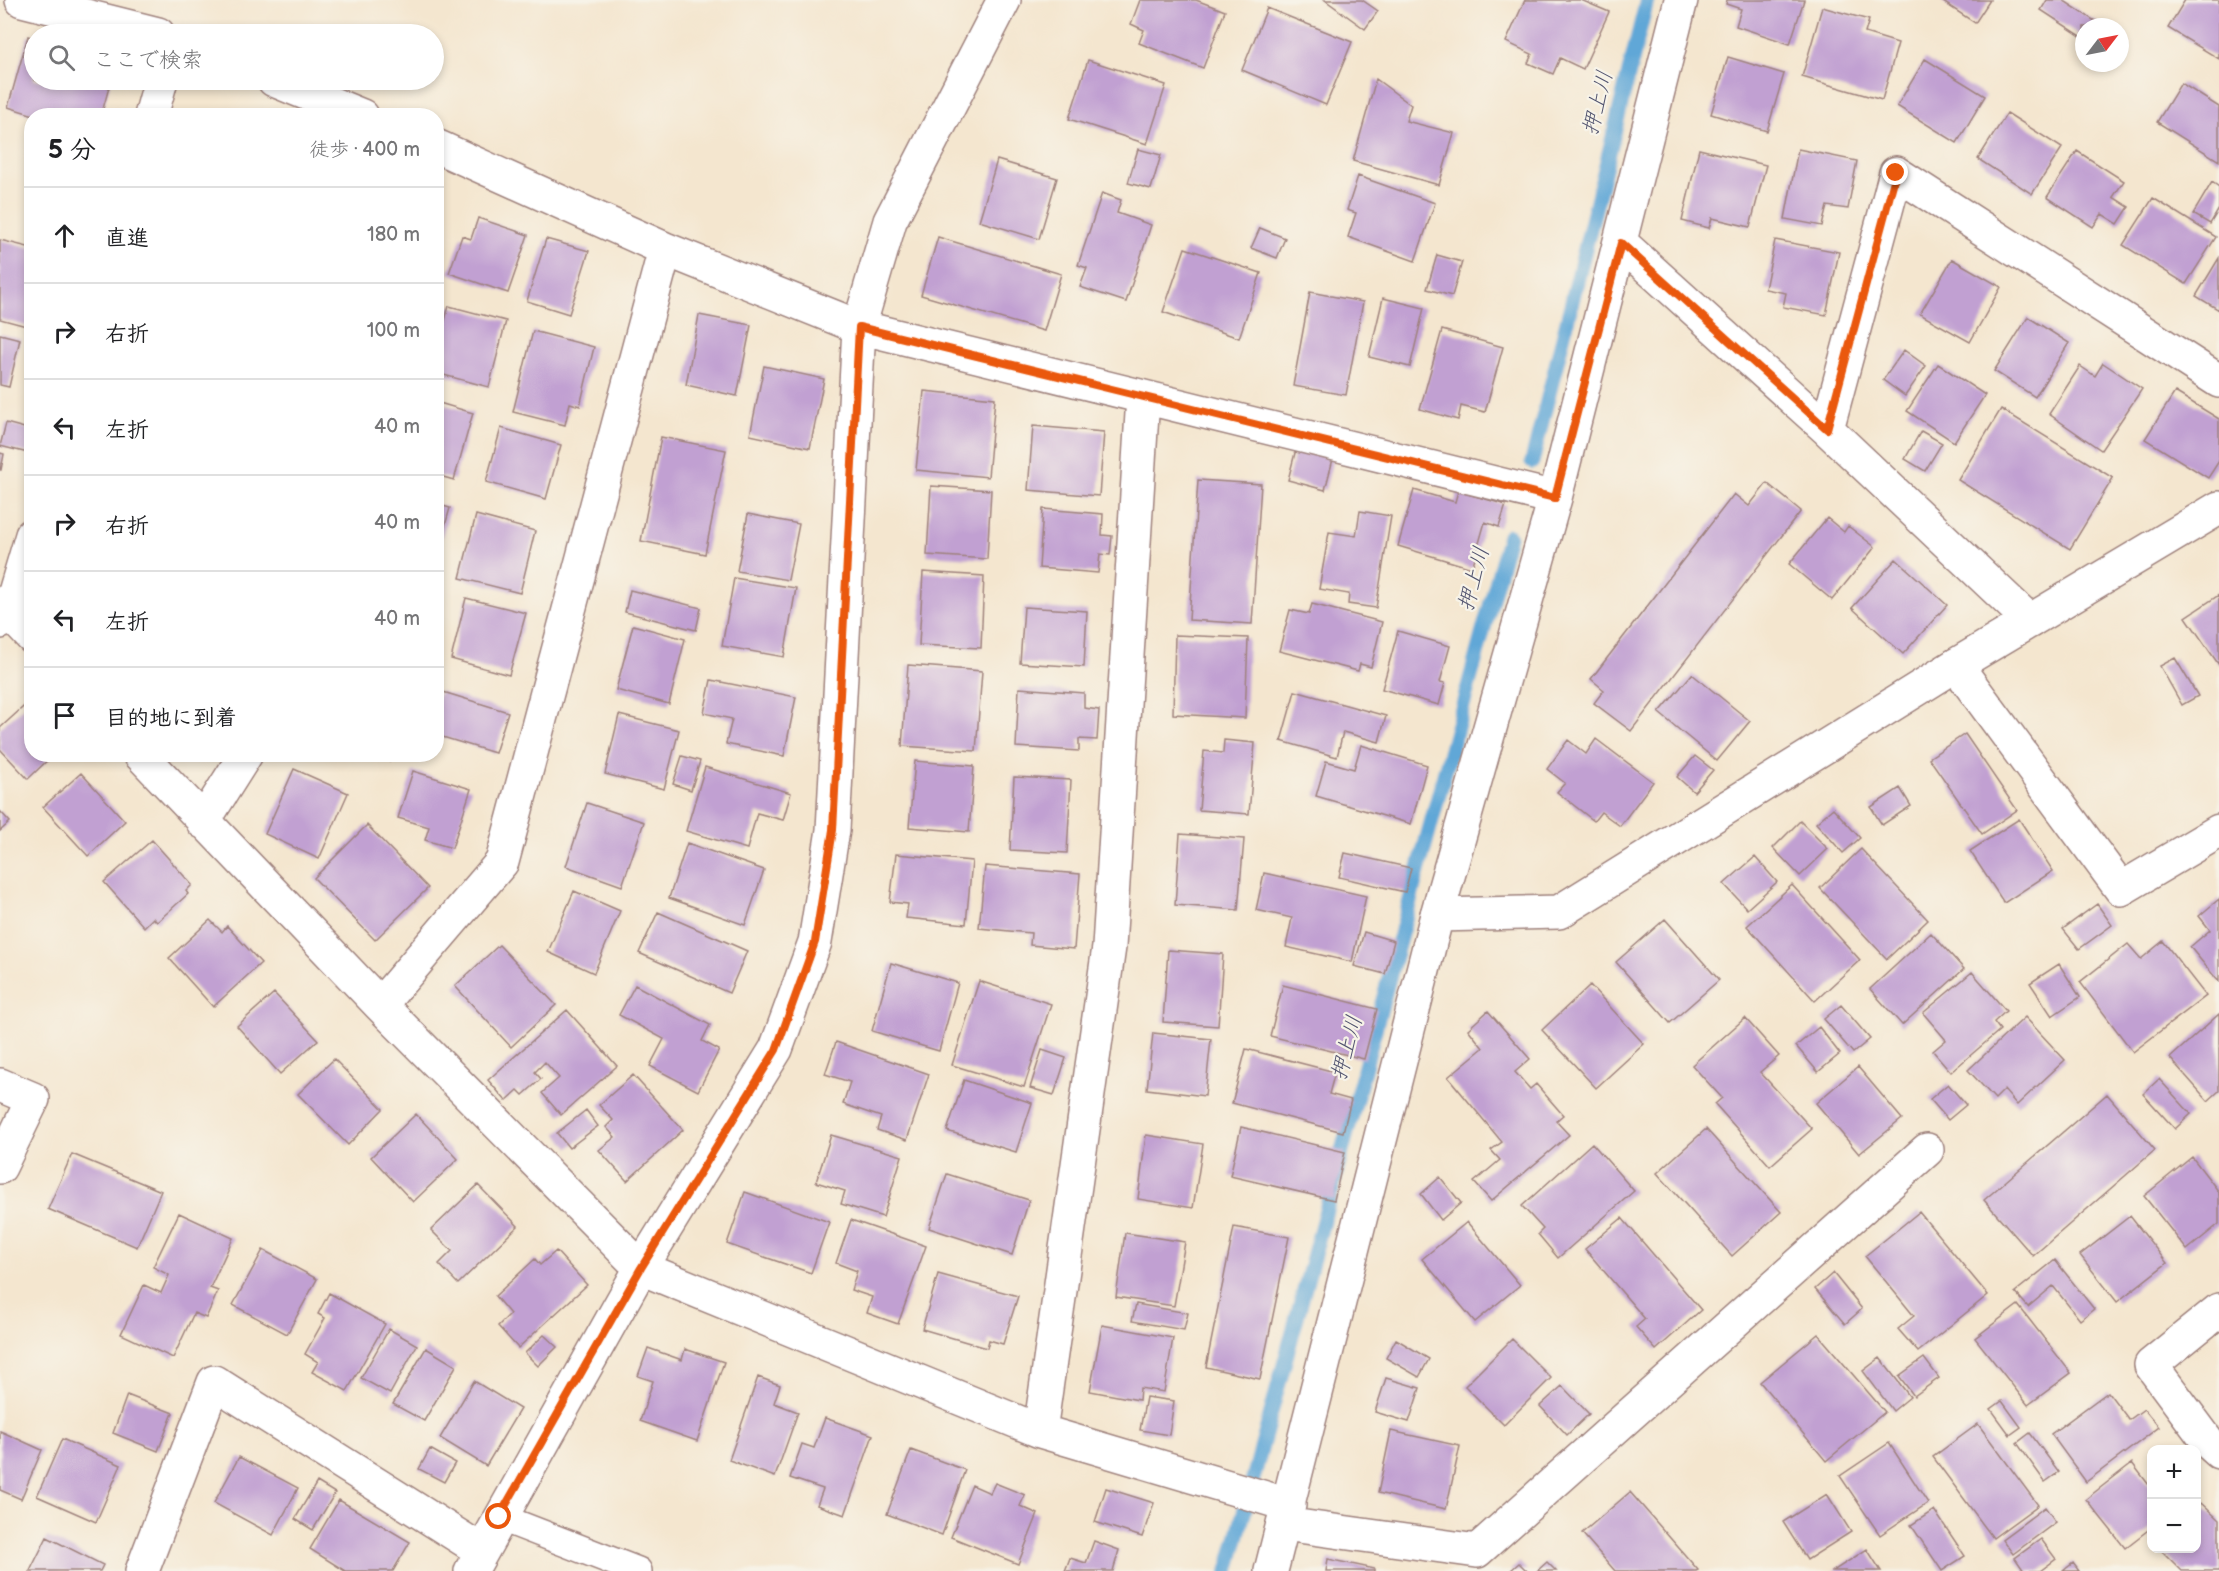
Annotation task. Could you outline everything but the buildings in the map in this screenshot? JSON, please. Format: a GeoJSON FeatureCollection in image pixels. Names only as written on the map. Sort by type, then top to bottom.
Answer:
{"type":"FeatureCollection","features":[{"type":"Feature","properties":{"kind":"street"},"geometry":{"type":"LineString","coordinates":[[22,0],[118,24]]}},
{"type":"Feature","properties":{"kind":"street"},"geometry":{"type":"LineString","coordinates":[[142,1571],[214,1382],[476,1561],[641,1268],[776,1050],[815,942],[833,830],[859,327],[890,221],[1004,0]]}},
{"type":"Feature","properties":{"kind":"street"},"geometry":{"type":"LineString","coordinates":[[1272,1571],[1437,915],[1555,498],[1621,243],[1680,0]]}},
{"type":"Feature","properties":{"kind":"street"},"geometry":{"type":"LineString","coordinates":[[153,108],[158,90]]}},
{"type":"Feature","properties":{"kind":"street"},"geometry":{"type":"LineString","coordinates":[[298,90],[342,108]]}},
{"type":"Feature","properties":{"kind":"street"},"geometry":{"type":"LineString","coordinates":[[444,150],[665,249],[859,327],[1555,498]]}},
{"type":"Feature","properties":{"kind":"street"},"geometry":{"type":"LineString","coordinates":[[1827,429],[1896,173],[2219,381]]}},
{"type":"Feature","properties":{"kind":"street"},"geometry":{"type":"LineString","coordinates":[[1621,243],[1827,429],[2030,621]]}},
{"type":"Feature","properties":{"kind":"street"},"geometry":{"type":"LineString","coordinates":[[380,1005],[502,862],[665,249]]}},
{"type":"Feature","properties":{"kind":"street"},"geometry":{"type":"LineString","coordinates":[[1040,1431],[1109,947],[1143,397]]}},
{"type":"Feature","properties":{"kind":"street"},"geometry":{"type":"LineString","coordinates":[[1437,915],[1559,912],[1956,665],[2219,508]]}},
{"type":"Feature","properties":{"kind":"street"},"geometry":{"type":"LineString","coordinates":[[24,557],[3,613],[24,631]]}},
{"type":"Feature","properties":{"kind":"street"},"geometry":{"type":"LineString","coordinates":[[1956,665],[2121,889],[2219,831]]}},
{"type":"Feature","properties":{"kind":"street"},"geometry":{"type":"LineString","coordinates":[[147,762],[380,1005],[641,1268],[1040,1431],[1286,1514],[1477,1551],[1927,1150]]}},
{"type":"Feature","properties":{"kind":"street"},"geometry":{"type":"LineString","coordinates":[[203,822],[241,762]]}},
{"type":"Feature","properties":{"kind":"street"},"geometry":{"type":"LineString","coordinates":[[0,1085],[33,1099],[0,1167]]}},
{"type":"Feature","properties":{"kind":"street"},"geometry":{"type":"LineString","coordinates":[[2219,1310],[2151,1365],[2219,1452]]}},
{"type":"Feature","properties":{"kind":"lane"},"geometry":{"type":"LineString","coordinates":[[499,1517],[638,1571]]}},
{"type":"Feature","properties":{"kind":"waterway","name":"押上川"},"geometry":{"type":"LineString","coordinates":[[1532,462],[1647,0]]}},
{"type":"Feature","properties":{"kind":"waterway","name":"押上川"},"geometry":{"type":"LineString","coordinates":[[1228,1571],[1509,536]]}},
{"type":"Feature","properties":{"kind":"route"},"geometry":{"type":"LineString","coordinates":[[499,1517],[641,1268],[776,1050],[815,942],[833,830],[859,327],[1555,498],[1621,243],[1827,429],[1896,173]]}}]}
